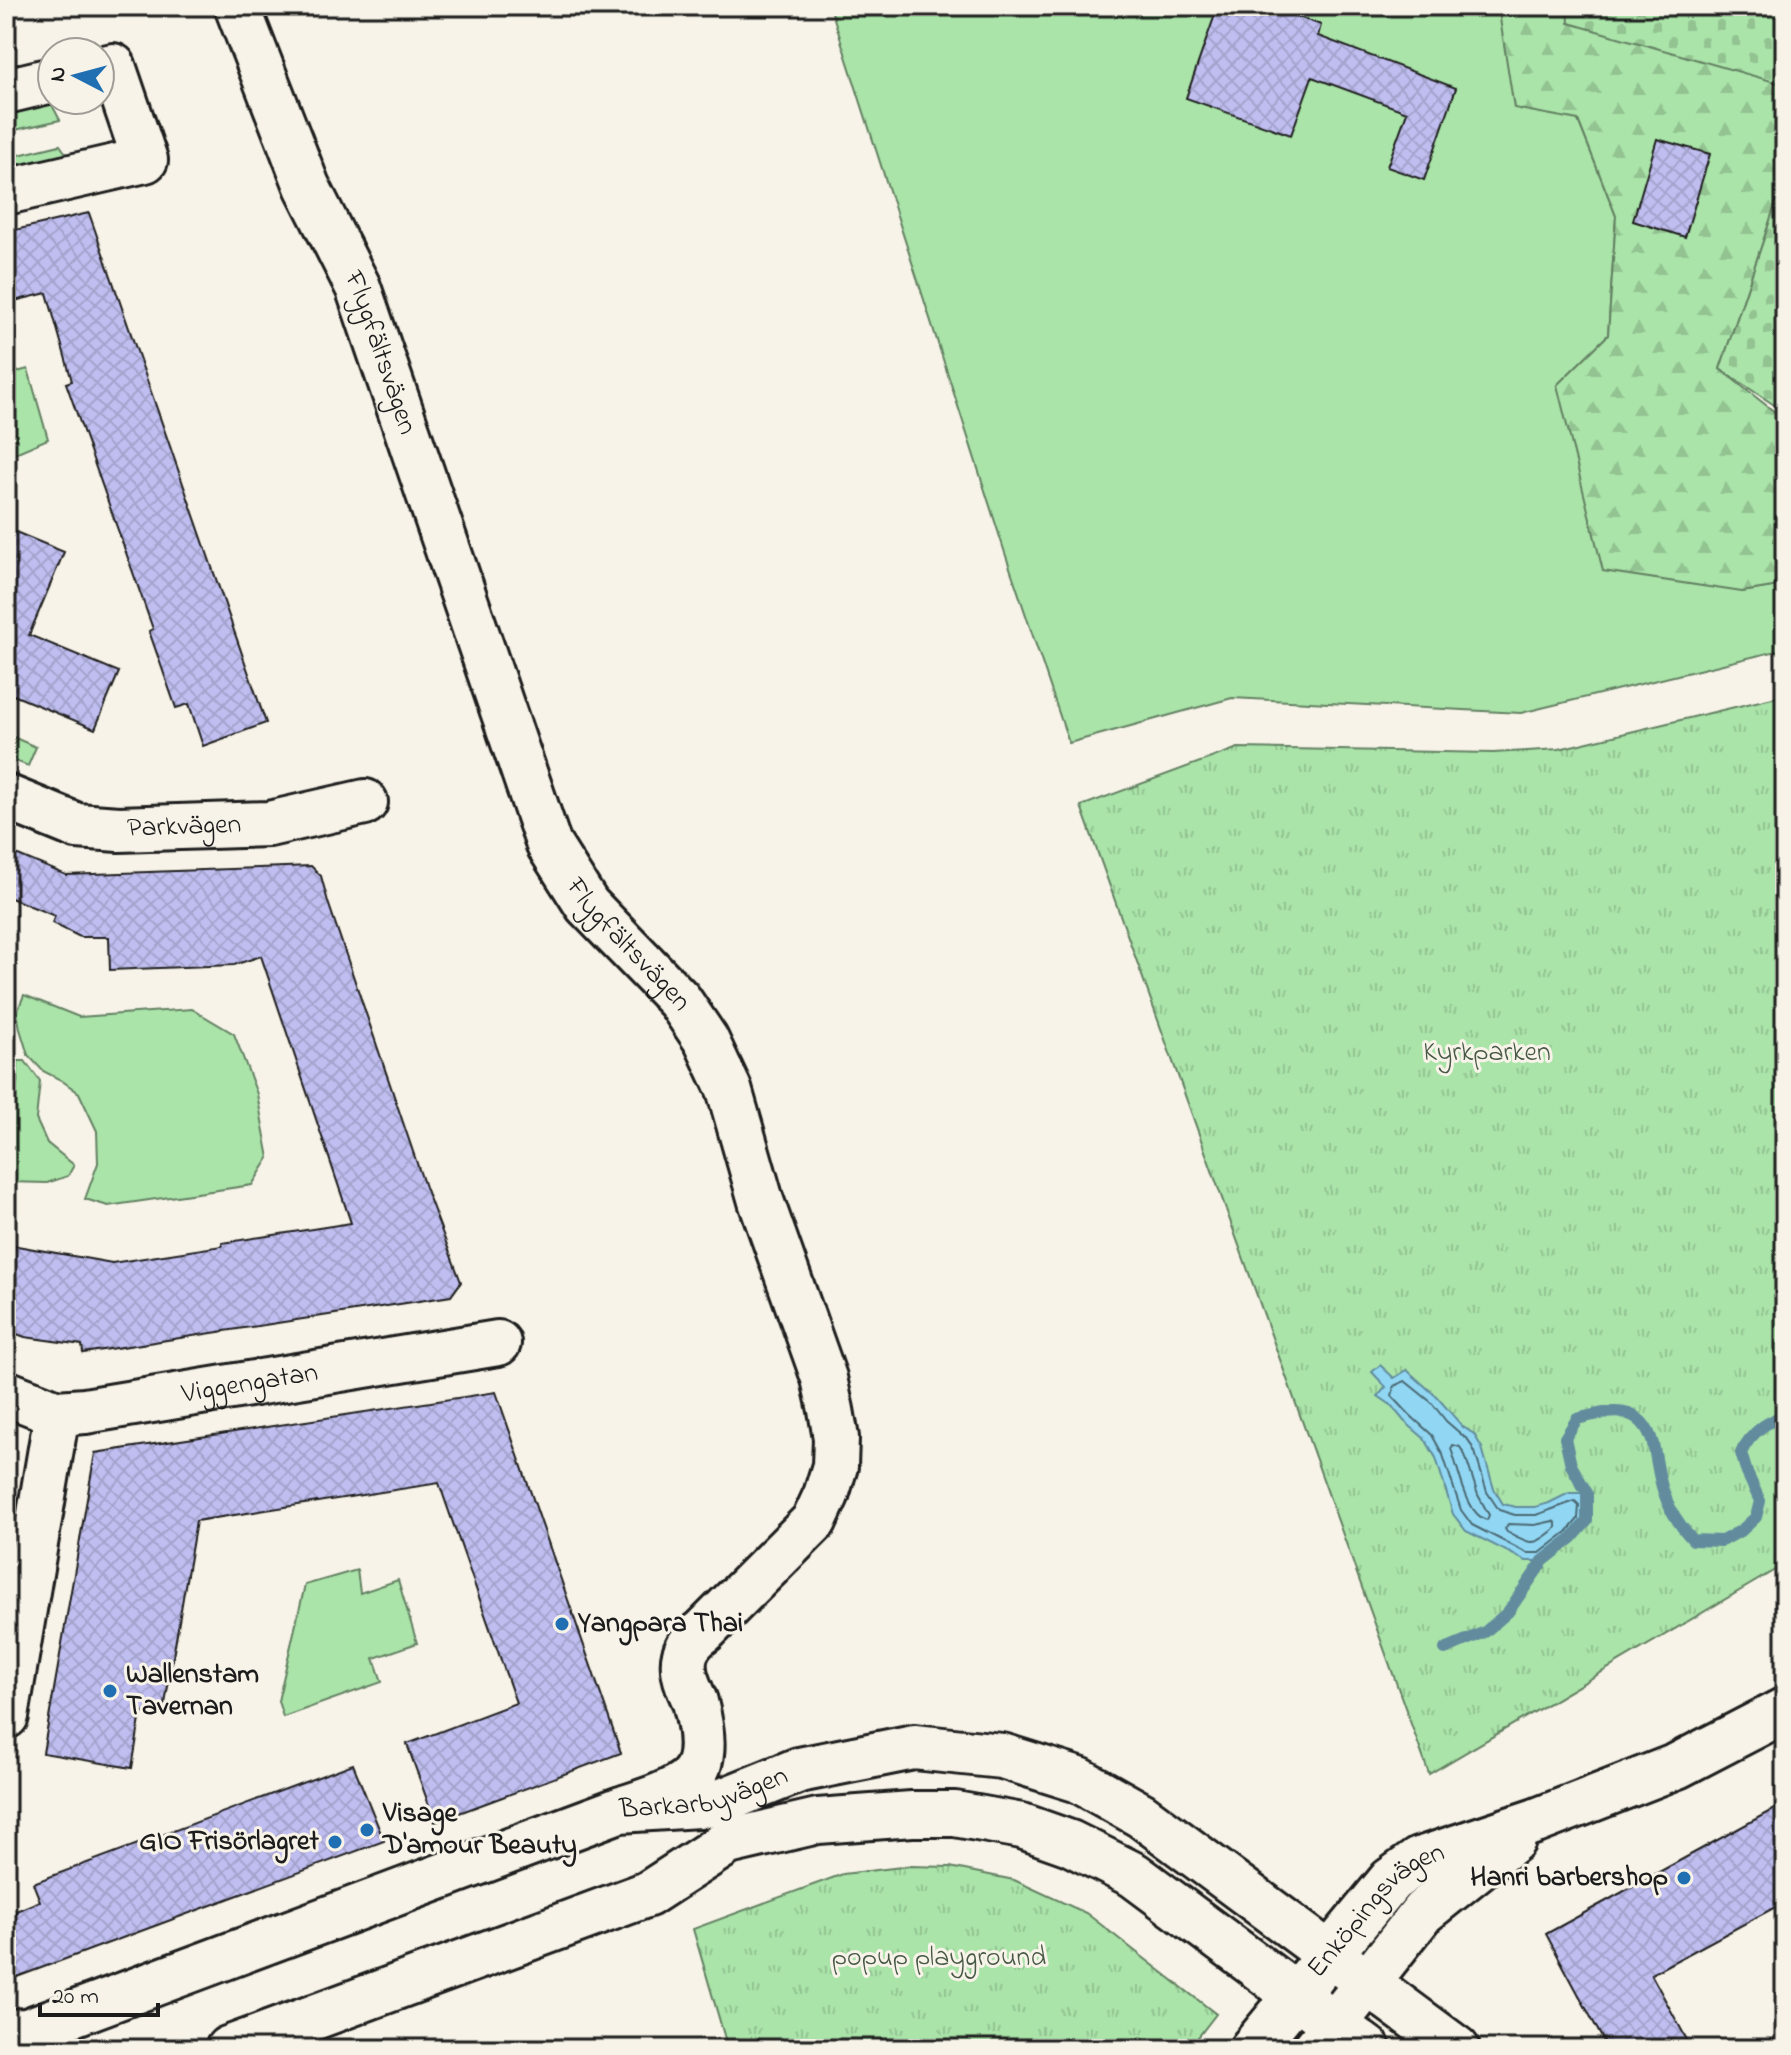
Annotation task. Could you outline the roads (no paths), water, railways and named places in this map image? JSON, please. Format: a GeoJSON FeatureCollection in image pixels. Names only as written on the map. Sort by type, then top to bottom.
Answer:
{"type":"FeatureCollection","features":[{"type":"Feature","properties":{"kind":"street","name":"Flygfältsvägen"},"geometry":{"type":"LineString","coordinates":[[237,6],[307,186],[358,287],[549,845],[587,905],[679,1000],[706,1040],[729,1089],[761,1201],[824,1378],[831,1410],[836,1438],[835,1466],[814,1521],[704,1631],[690,1640],[684,1657],[687,1683],[695,1701],[702,1742],[701,1759],[690,1778],[663,1794],[619,1810]]}},
{"type":"Feature","properties":{"kind":"street"},"geometry":{"type":"LineString","coordinates":[[6,91],[36,84]]}},
{"type":"Feature","properties":{"kind":"street"},"geometry":{"type":"LineString","coordinates":[[6,192],[145,160],[116,89]]}},
{"type":"Feature","properties":{"kind":"street","name":"Parkvägen"},"geometry":{"type":"LineString","coordinates":[[6,797],[77,826],[119,829],[269,824],[365,802]]}},
{"type":"Feature","properties":{"kind":"street","name":"Viggengatan"},"geometry":{"type":"LineString","coordinates":[[6,1393],[57,1413],[101,1409],[498,1343]]}},
{"type":"Feature","properties":{"kind":"street"},"geometry":{"type":"LineString","coordinates":[[6,1716],[57,1413]]}},
{"type":"Feature","properties":{"kind":"street","name":"Enköpingsvägen"},"geometry":{"type":"LineString","coordinates":[[1252,2049],[1391,1880],[1419,1860],[1536,1821],[1677,1766],[1785,1710]]}},
{"type":"Feature","properties":{"kind":"street","name":"Barkarbyvägen"},"geometry":{"type":"LineString","coordinates":[[228,2049],[648,1894],[721,1823],[799,1770],[914,1747],[1002,1756],[1079,1780],[1141,1815],[1457,2049]]}},
{"type":"Feature","properties":{"kind":"street","name":"Barkarbyvägen"},"geometry":{"type":"LineString","coordinates":[[6,2032],[27,2031],[619,1810],[721,1823],[955,1814],[1022,1826],[1070,1843],[1134,1875],[1296,1995],[1339,2041]]}},
{"type":"Feature","properties":{"kind":"street","name":"Enköpingsvägen"},"geometry":{"type":"LineString","coordinates":[[1339,2041],[1367,1982],[1423,1912],[1536,1821]]}},
{"type":"Feature","properties":{"kind":"water"},"geometry":{"type":"Polygon","coordinates":[[[1380,1365],[1394,1378],[1407,1370],[1437,1397],[1463,1427],[1474,1434],[1482,1448],[1494,1489],[1503,1504],[1535,1507],[1569,1493],[1587,1493],[1587,1521],[1572,1538],[1543,1561],[1526,1561],[1466,1531],[1453,1514],[1436,1458],[1425,1439],[1378,1396],[1386,1387],[1372,1372],[1380,1365]]]}},
{"type":"Feature","properties":{"kind":"waterway"},"geometry":{"type":"LineString","coordinates":[[1785,1369],[1785,1377]]}},
{"type":"Feature","properties":{"kind":"waterway"},"geometry":{"type":"LineString","coordinates":[[1445,1649],[1485,1632],[1508,1612],[1543,1561],[1572,1538],[1587,1521],[1587,1493],[1571,1465],[1565,1438],[1577,1419],[1613,1412],[1633,1416],[1641,1422],[1653,1444],[1662,1487],[1676,1518],[1693,1540],[1722,1541],[1742,1530],[1756,1517],[1760,1501],[1741,1453],[1756,1432],[1785,1412]]}},
{"type":"Feature","properties":{"kind":"place","name":"Yangpara Thai"},"geometry":{"type":"Point","coordinates":[562,1624]}},
{"type":"Feature","properties":{"kind":"place","name":"Wallenstam Tavernan"},"geometry":{"type":"Point","coordinates":[110,1691]}},
{"type":"Feature","properties":{"kind":"place","name":"Visage D'amour Beauty"},"geometry":{"type":"Point","coordinates":[367,1830]}},
{"type":"Feature","properties":{"kind":"place","name":"GIO Frisörlagret"},"geometry":{"type":"Point","coordinates":[335,1842]}},
{"type":"Feature","properties":{"kind":"place","name":"Hanri barbershop"},"geometry":{"type":"Point","coordinates":[1684,1878]}},
{"type":"Feature","properties":{"kind":"park label","name":"Kyrkparken"},"geometry":{"type":"Point","coordinates":[1487,1053]}},
{"type":"Feature","properties":{"kind":"park label","name":"popup playground"},"geometry":{"type":"Point","coordinates":[939,1958]}}]}
